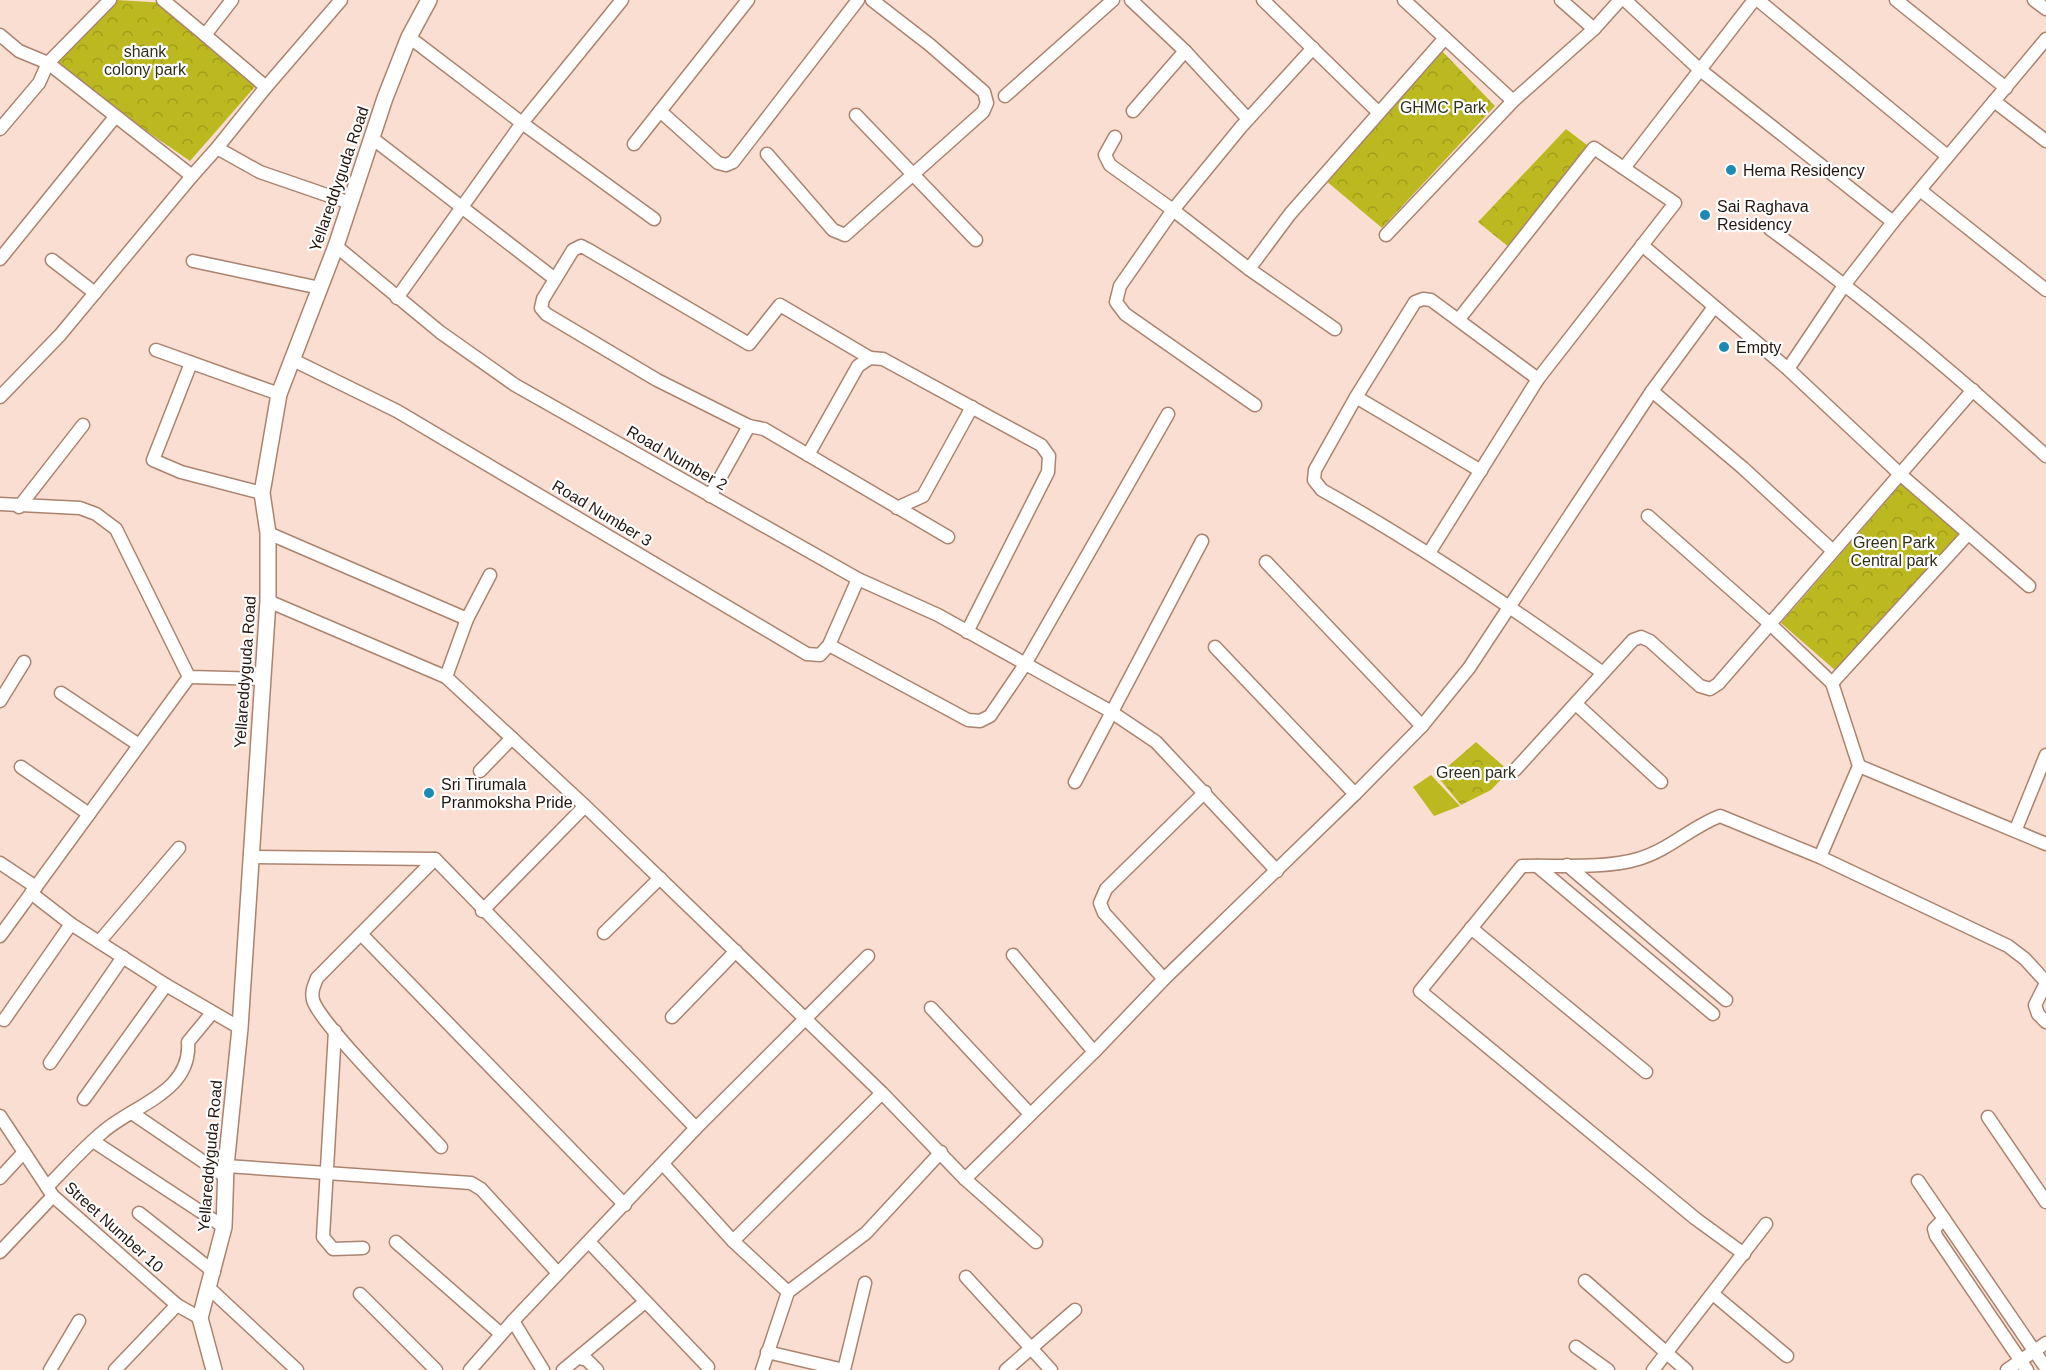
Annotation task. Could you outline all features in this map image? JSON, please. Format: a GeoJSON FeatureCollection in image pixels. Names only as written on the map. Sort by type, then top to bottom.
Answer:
{"type":"FeatureCollection","features":[{"type":"Feature","properties":{"kind":"street"},"geometry":{"type":"LineString","coordinates":[[0,129],[39,83],[48,63],[110,0]]}},
{"type":"Feature","properties":{"kind":"street"},"geometry":{"type":"LineString","coordinates":[[163,0],[266,87]]}},
{"type":"Feature","properties":{"kind":"street"},"geometry":{"type":"LineString","coordinates":[[205,35],[232,0]]}},
{"type":"Feature","properties":{"kind":"street"},"geometry":{"type":"LineString","coordinates":[[0,397],[60,335],[341,0]]}},
{"type":"Feature","properties":{"kind":"street","name":"Yellareddyguda Road"},"geometry":{"type":"LineString","coordinates":[[200,1318],[214,1272],[224,1227],[226,1171],[240,1028],[268,601],[268,533],[262,493],[279,394],[336,246],[409,37],[429,0]]}},
{"type":"Feature","properties":{"kind":"street"},"geometry":{"type":"LineString","coordinates":[[397,298],[522,123],[622,0]]}},
{"type":"Feature","properties":{"kind":"street"},"geometry":{"type":"LineString","coordinates":[[634,144],[748,0]]}},
{"type":"Feature","properties":{"kind":"street"},"geometry":{"type":"LineString","coordinates":[[660,111],[718,163],[726,165],[733,162],[858,0]]}},
{"type":"Feature","properties":{"kind":"street"},"geometry":{"type":"LineString","coordinates":[[767,153],[839,234],[845,235],[983,112],[987,103],[984,92],[872,0]]}},
{"type":"Feature","properties":{"kind":"street"},"geometry":{"type":"LineString","coordinates":[[1005,96],[1113,0]]}},
{"type":"Feature","properties":{"kind":"street"},"geometry":{"type":"LineString","coordinates":[[1131,0],[1185,51],[1248,118]]}},
{"type":"Feature","properties":{"kind":"street"},"geometry":{"type":"LineString","coordinates":[[1263,0],[1378,112]]}},
{"type":"Feature","properties":{"kind":"street"},"geometry":{"type":"LineString","coordinates":[[1404,0],[1513,101]]}},
{"type":"Feature","properties":{"kind":"street"},"geometry":{"type":"LineString","coordinates":[[1561,0],[1593,29]]}},
{"type":"Feature","properties":{"kind":"street"},"geometry":{"type":"LineString","coordinates":[[1386,235],[1513,101],[1593,29],[1620,0]]}},
{"type":"Feature","properties":{"kind":"street"},"geometry":{"type":"LineString","coordinates":[[1625,0],[1699,69],[1893,222]]}},
{"type":"Feature","properties":{"kind":"street"},"geometry":{"type":"LineString","coordinates":[[1624,168],[1699,69],[1756,0],[1946,155]]}},
{"type":"Feature","properties":{"kind":"street"},"geometry":{"type":"LineString","coordinates":[[1896,0],[2006,88]]}},
{"type":"Feature","properties":{"kind":"street"},"geometry":{"type":"LineString","coordinates":[[2034,0],[2046,9]]}},
{"type":"Feature","properties":{"kind":"street"},"geometry":{"type":"LineString","coordinates":[[0,35],[19,51],[48,63],[192,176]]}},
{"type":"Feature","properties":{"kind":"street"},"geometry":{"type":"LineString","coordinates":[[409,37],[654,219]]}},
{"type":"Feature","properties":{"kind":"street"},"geometry":{"type":"LineString","coordinates":[[1249,269],[1290,214],[1445,38]]}},
{"type":"Feature","properties":{"kind":"street"},"geometry":{"type":"LineString","coordinates":[[1788,369],[1845,284],[1893,222],[1946,155],[2046,39]]}},
{"type":"Feature","properties":{"kind":"street"},"geometry":{"type":"LineString","coordinates":[[1255,405],[1125,314],[1116,302],[1120,286],[1173,210],[1248,118],[1313,48]]}},
{"type":"Feature","properties":{"kind":"street"},"geometry":{"type":"LineString","coordinates":[[1133,111],[1185,51]]}},
{"type":"Feature","properties":{"kind":"street"},"geometry":{"type":"LineString","coordinates":[[1994,102],[2046,141]]}},
{"type":"Feature","properties":{"kind":"street"},"geometry":{"type":"LineString","coordinates":[[856,115],[976,240]]}},
{"type":"Feature","properties":{"kind":"street"},"geometry":{"type":"LineString","coordinates":[[0,259],[115,117]]}},
{"type":"Feature","properties":{"kind":"street"},"geometry":{"type":"LineString","coordinates":[[1115,137],[1105,155],[1110,165],[1249,269],[1335,329]]}},
{"type":"Feature","properties":{"kind":"street"},"geometry":{"type":"LineString","coordinates":[[372,138],[555,279]]}},
{"type":"Feature","properties":{"kind":"street"},"geometry":{"type":"LineString","coordinates":[[217,148],[260,172],[350,203]]}},
{"type":"Feature","properties":{"kind":"street"},"geometry":{"type":"LineString","coordinates":[[1429,553],[1538,379],[1675,203],[1599,148],[1591,150],[1459,319]]}},
{"type":"Feature","properties":{"kind":"street"},"geometry":{"type":"LineString","coordinates":[[1920,190],[2046,290]]}},
{"type":"Feature","properties":{"kind":"street"},"geometry":{"type":"LineString","coordinates":[[1770,229],[1845,284],[1973,390],[2046,456]]}},
{"type":"Feature","properties":{"kind":"street"},"geometry":{"type":"LineString","coordinates":[[1642,245],[1788,369],[1901,475],[2028,586]]}},
{"type":"Feature","properties":{"kind":"street","name":"Road Number 2"},"geometry":{"type":"LineString","coordinates":[[336,246],[440,332],[515,385],[858,579],[939,615],[1024,666],[1110,711],[1156,742],[1277,871]]}},
{"type":"Feature","properties":{"kind":"street"},"geometry":{"type":"LineString","coordinates":[[948,537],[764,429],[749,426],[657,380],[546,314],[541,308],[543,299],[573,250],[581,246],[749,344],[780,305],[870,358],[883,359],[1041,444],[1049,456],[1048,472],[967,632]]}},
{"type":"Feature","properties":{"kind":"street"},"geometry":{"type":"LineString","coordinates":[[52,260],[95,293]]}},
{"type":"Feature","properties":{"kind":"street"},"geometry":{"type":"LineString","coordinates":[[193,261],[320,288]]}},
{"type":"Feature","properties":{"kind":"street"},"geometry":{"type":"LineString","coordinates":[[1538,379],[1431,300],[1423,299],[1415,302],[1356,397],[1316,470],[1314,480],[1322,490],[1429,553],[1510,605],[1603,673]]}},
{"type":"Feature","properties":{"kind":"street"},"geometry":{"type":"LineString","coordinates":[[965,1179],[1094,1052],[1164,979],[1277,871],[1422,726],[1468,668],[1652,391],[1714,307]]}},
{"type":"Feature","properties":{"kind":"street"},"geometry":{"type":"LineString","coordinates":[[156,350],[279,394]]}},
{"type":"Feature","properties":{"kind":"street"},"geometry":{"type":"LineString","coordinates":[[808,455],[858,366],[870,358]]}},
{"type":"Feature","properties":{"kind":"street","name":"Road Number 3"},"geometry":{"type":"LineString","coordinates":[[291,359],[397,411],[807,654],[820,655],[829,645]]}},
{"type":"Feature","properties":{"kind":"street"},"geometry":{"type":"LineString","coordinates":[[191,363],[153,460],[181,472],[262,493]]}},
{"type":"Feature","properties":{"kind":"street"},"geometry":{"type":"LineString","coordinates":[[1515,770],[1633,640],[1641,637],[1650,641],[1700,686],[1710,689],[1718,684],[1973,390]]}},
{"type":"Feature","properties":{"kind":"street"},"geometry":{"type":"LineString","coordinates":[[1652,391],[1743,468],[1833,551]]}},
{"type":"Feature","properties":{"kind":"street"},"geometry":{"type":"LineString","coordinates":[[1356,397],[1481,471]]}},
{"type":"Feature","properties":{"kind":"street"},"geometry":{"type":"LineString","coordinates":[[897,508],[923,496],[972,407]]}},
{"type":"Feature","properties":{"kind":"street"},"geometry":{"type":"LineString","coordinates":[[858,579],[829,645],[968,720],[980,721],[990,716],[1024,666],[1168,414]]}},
{"type":"Feature","properties":{"kind":"street"},"geometry":{"type":"LineString","coordinates":[[19,507],[83,425]]}},
{"type":"Feature","properties":{"kind":"street"},"geometry":{"type":"LineString","coordinates":[[710,496],[749,426]]}},
{"type":"Feature","properties":{"kind":"street"},"geometry":{"type":"LineString","coordinates":[[0,504],[19,507],[80,508],[96,514],[116,530],[189,677]]}},
{"type":"Feature","properties":{"kind":"street"},"geometry":{"type":"LineString","coordinates":[[1648,516],[1769,623],[1832,683],[1859,766],[1820,857]]}},
{"type":"Feature","properties":{"kind":"street"},"geometry":{"type":"LineString","coordinates":[[268,533],[467,619]]}},
{"type":"Feature","properties":{"kind":"street"},"geometry":{"type":"LineString","coordinates":[[1832,683],[1968,534]]}},
{"type":"Feature","properties":{"kind":"street"},"geometry":{"type":"LineString","coordinates":[[1075,782],[1110,711],[1202,541]]}},
{"type":"Feature","properties":{"kind":"street"},"geometry":{"type":"LineString","coordinates":[[1266,562],[1422,726]]}},
{"type":"Feature","properties":{"kind":"street"},"geometry":{"type":"LineString","coordinates":[[446,677],[467,619],[490,575]]}},
{"type":"Feature","properties":{"kind":"street"},"geometry":{"type":"LineString","coordinates":[[268,601],[446,677],[736,951],[882,1093],[965,1179],[1036,1242]]}},
{"type":"Feature","properties":{"kind":"street"},"geometry":{"type":"LineString","coordinates":[[1215,647],[1355,794]]}},
{"type":"Feature","properties":{"kind":"street"},"geometry":{"type":"LineString","coordinates":[[2,693],[24,662]]}},
{"type":"Feature","properties":{"kind":"street"},"geometry":{"type":"LineString","coordinates":[[189,677],[262,679]]}},
{"type":"Feature","properties":{"kind":"street"},"geometry":{"type":"LineString","coordinates":[[0,936],[189,677]]}},
{"type":"Feature","properties":{"kind":"street"},"geometry":{"type":"LineString","coordinates":[[61,693],[140,745]]}},
{"type":"Feature","properties":{"kind":"street"},"geometry":{"type":"LineString","coordinates":[[1576,704],[1661,782]]}},
{"type":"Feature","properties":{"kind":"street"},"geometry":{"type":"LineString","coordinates":[[480,771],[512,738]]}},
{"type":"Feature","properties":{"kind":"street"},"geometry":{"type":"LineString","coordinates":[[2016,830],[2046,755]]}},
{"type":"Feature","properties":{"kind":"street"},"geometry":{"type":"LineString","coordinates":[[1859,766],[2046,843]]}},
{"type":"Feature","properties":{"kind":"street"},"geometry":{"type":"LineString","coordinates":[[21,767],[89,814]]}},
{"type":"Feature","properties":{"kind":"street"},"geometry":{"type":"LineString","coordinates":[[1164,979],[1104,913],[1100,903],[1106,890],[1205,792]]}},
{"type":"Feature","properties":{"kind":"street"},"geometry":{"type":"LineString","coordinates":[[482,911],[585,806]]}},
{"type":"Feature","properties":{"kind":"street"},"geometry":{"type":"LineString","coordinates":[[1743,1254],[1696,1219],[1420,991],[1522,866],[1637,860],[1676,843],[1706,821],[1719,816],[1820,857],[2008,946],[2025,959],[2046,983],[2035,1005],[2038,1014],[2046,1022]]}},
{"type":"Feature","properties":{"kind":"street"},"geometry":{"type":"LineString","coordinates":[[99,942],[179,848]]}},
{"type":"Feature","properties":{"kind":"street"},"geometry":{"type":"LineString","coordinates":[[251,857],[435,860],[482,911],[696,1128]]}},
{"type":"Feature","properties":{"kind":"street"},"geometry":{"type":"LineString","coordinates":[[435,860],[317,978],[312,991],[313,1003],[335,1031],[441,1148]]}},
{"type":"Feature","properties":{"kind":"street"},"geometry":{"type":"LineString","coordinates":[[0,863],[71,924],[166,985],[240,1028]]}},
{"type":"Feature","properties":{"kind":"street"},"geometry":{"type":"LineString","coordinates":[[1567,865],[1726,1000]]}},
{"type":"Feature","properties":{"kind":"street"},"geometry":{"type":"LineString","coordinates":[[1537,866],[1713,1014]]}},
{"type":"Feature","properties":{"kind":"street"},"geometry":{"type":"LineString","coordinates":[[604,933],[660,878]]}},
{"type":"Feature","properties":{"kind":"street"},"geometry":{"type":"LineString","coordinates":[[4,1020],[71,924]]}},
{"type":"Feature","properties":{"kind":"street"},"geometry":{"type":"LineString","coordinates":[[1471,928],[1646,1072]]}},
{"type":"Feature","properties":{"kind":"street"},"geometry":{"type":"LineString","coordinates":[[361,934],[625,1205]]}},
{"type":"Feature","properties":{"kind":"street"},"geometry":{"type":"LineString","coordinates":[[672,1017],[736,951]]}},
{"type":"Feature","properties":{"kind":"street"},"geometry":{"type":"LineString","coordinates":[[1013,955],[1094,1052]]}},
{"type":"Feature","properties":{"kind":"street"},"geometry":{"type":"LineString","coordinates":[[470,1370],[513,1321],[590,1243],[696,1128],[868,956]]}},
{"type":"Feature","properties":{"kind":"street"},"geometry":{"type":"LineString","coordinates":[[50,1063],[123,957]]}},
{"type":"Feature","properties":{"kind":"street"},"geometry":{"type":"LineString","coordinates":[[1674,982],[1687,967]]}},
{"type":"Feature","properties":{"kind":"street"},"geometry":{"type":"LineString","coordinates":[[84,1099],[166,985]]}},
{"type":"Feature","properties":{"kind":"street"},"geometry":{"type":"LineString","coordinates":[[931,1008],[1030,1114]]}},
{"type":"Feature","properties":{"kind":"street"},"geometry":{"type":"LineString","coordinates":[[0,1252],[93,1141],[105,1130],[164,1093],[183,1071],[189,1053],[188,1042],[212,1013]]}},
{"type":"Feature","properties":{"kind":"street"},"geometry":{"type":"LineString","coordinates":[[335,1031],[323,1237],[333,1249],[363,1248]]}},
{"type":"Feature","properties":{"kind":"street"},"geometry":{"type":"LineString","coordinates":[[733,1240],[882,1093]]}},
{"type":"Feature","properties":{"kind":"street"},"geometry":{"type":"LineString","coordinates":[[132,1113],[226,1171],[325,1173],[471,1183],[481,1190],[558,1273]]}},
{"type":"Feature","properties":{"kind":"street","name":"Street Number 10"},"geometry":{"type":"LineString","coordinates":[[0,1116],[50,1191],[177,1305],[200,1318]]}},
{"type":"Feature","properties":{"kind":"street"},"geometry":{"type":"LineString","coordinates":[[1988,1118],[2046,1202]]}},
{"type":"Feature","properties":{"kind":"street"},"geometry":{"type":"LineString","coordinates":[[93,1141],[224,1227]]}},
{"type":"Feature","properties":{"kind":"street"},"geometry":{"type":"LineString","coordinates":[[0,1178],[24,1152]]}},
{"type":"Feature","properties":{"kind":"street"},"geometry":{"type":"LineString","coordinates":[[762,1370],[784,1299],[866,1233],[941,1152]]}},
{"type":"Feature","properties":{"kind":"street"},"geometry":{"type":"LineString","coordinates":[[663,1164],[784,1299]]}},
{"type":"Feature","properties":{"kind":"street"},"geometry":{"type":"LineString","coordinates":[[1918,1181],[2046,1368]]}},
{"type":"Feature","properties":{"kind":"street"},"geometry":{"type":"LineString","coordinates":[[139,1214],[214,1272]]}},
{"type":"Feature","properties":{"kind":"street"},"geometry":{"type":"LineString","coordinates":[[1944,1219],[1934,1229],[1936,1236],[2024,1365]]}},
{"type":"Feature","properties":{"kind":"street"},"geometry":{"type":"LineString","coordinates":[[1653,1370],[1766,1224]]}},
{"type":"Feature","properties":{"kind":"street"},"geometry":{"type":"LineString","coordinates":[[396,1242],[501,1334]]}},
{"type":"Feature","properties":{"kind":"street"},"geometry":{"type":"LineString","coordinates":[[590,1243],[708,1367]]}},
{"type":"Feature","properties":{"kind":"street"},"geometry":{"type":"LineString","coordinates":[[966,1277],[1051,1370]]}},
{"type":"Feature","properties":{"kind":"street"},"geometry":{"type":"LineString","coordinates":[[1585,1281],[1686,1370]]}},
{"type":"Feature","properties":{"kind":"street"},"geometry":{"type":"LineString","coordinates":[[767,1353],[844,1370],[865,1283]]}},
{"type":"Feature","properties":{"kind":"street"},"geometry":{"type":"LineString","coordinates":[[209,1288],[297,1370]]}},
{"type":"Feature","properties":{"kind":"street"},"geometry":{"type":"LineString","coordinates":[[360,1294],[436,1370]]}},
{"type":"Feature","properties":{"kind":"street"},"geometry":{"type":"LineString","coordinates":[[1713,1294],[1786,1356]]}},
{"type":"Feature","properties":{"kind":"street"},"geometry":{"type":"LineString","coordinates":[[563,1370],[645,1302]]}},
{"type":"Feature","properties":{"kind":"street"},"geometry":{"type":"LineString","coordinates":[[115,1370],[177,1305]]}},
{"type":"Feature","properties":{"kind":"street"},"geometry":{"type":"LineString","coordinates":[[1006,1370],[1075,1310]]}},
{"type":"Feature","properties":{"kind":"street"},"geometry":{"type":"LineString","coordinates":[[200,1318],[214,1370]]}},
{"type":"Feature","properties":{"kind":"street"},"geometry":{"type":"LineString","coordinates":[[50,1370],[79,1321]]}},
{"type":"Feature","properties":{"kind":"street"},"geometry":{"type":"LineString","coordinates":[[513,1321],[543,1370]]}},
{"type":"Feature","properties":{"kind":"street"},"geometry":{"type":"LineString","coordinates":[[2007,1370],[2024,1365],[2034,1351],[2046,1343]]}},
{"type":"Feature","properties":{"kind":"street"},"geometry":{"type":"LineString","coordinates":[[1576,1347],[1608,1370]]}},
{"type":"Feature","properties":{"kind":"street"},"geometry":{"type":"LineString","coordinates":[[580,1358],[587,1360],[597,1370]]}},
{"type":"Feature","properties":{"kind":"green space","name":"shank colony park"},"geometry":{"type":"Polygon","coordinates":[[[117,0],[166,3],[260,81],[190,161],[48,63],[117,0]]]}},
{"type":"Feature","properties":{"kind":"green space","name":"GHMC Park"},"geometry":{"type":"Polygon","coordinates":[[[1442,51],[1495,106],[1382,228],[1325,180],[1442,51]]]}},
{"type":"Feature","properties":{"kind":"green space"},"geometry":{"type":"Polygon","coordinates":[[[1566,129],[1587,145],[1510,248],[1478,222],[1566,129]]]}},
{"type":"Feature","properties":{"kind":"green space","name":"Green Park Central park"},"geometry":{"type":"Polygon","coordinates":[[[1902,483],[1960,535],[1836,671],[1781,623],[1902,483]]]}},
{"type":"Feature","properties":{"kind":"green space","name":"Green park"},"geometry":{"type":"Polygon","coordinates":[[[1476,742],[1509,771],[1491,790],[1461,805],[1437,776],[1476,742]]]}},
{"type":"Feature","properties":{"kind":"green space"},"geometry":{"type":"Polygon","coordinates":[[[1431,775],[1460,806],[1434,816],[1413,787],[1431,775]]]}},
{"type":"Feature","properties":{"kind":"place","name":"Hema Residency"},"geometry":{"type":"Point","coordinates":[1731,170]}},
{"type":"Feature","properties":{"kind":"place","name":"Sai Raghava Residency"},"geometry":{"type":"Point","coordinates":[1705,215]}},
{"type":"Feature","properties":{"kind":"place","name":"Empty"},"geometry":{"type":"Point","coordinates":[1724,347]}},
{"type":"Feature","properties":{"kind":"place","name":"Sri Tirumala Pranmoksha Pride"},"geometry":{"type":"Point","coordinates":[429,793]}}]}
